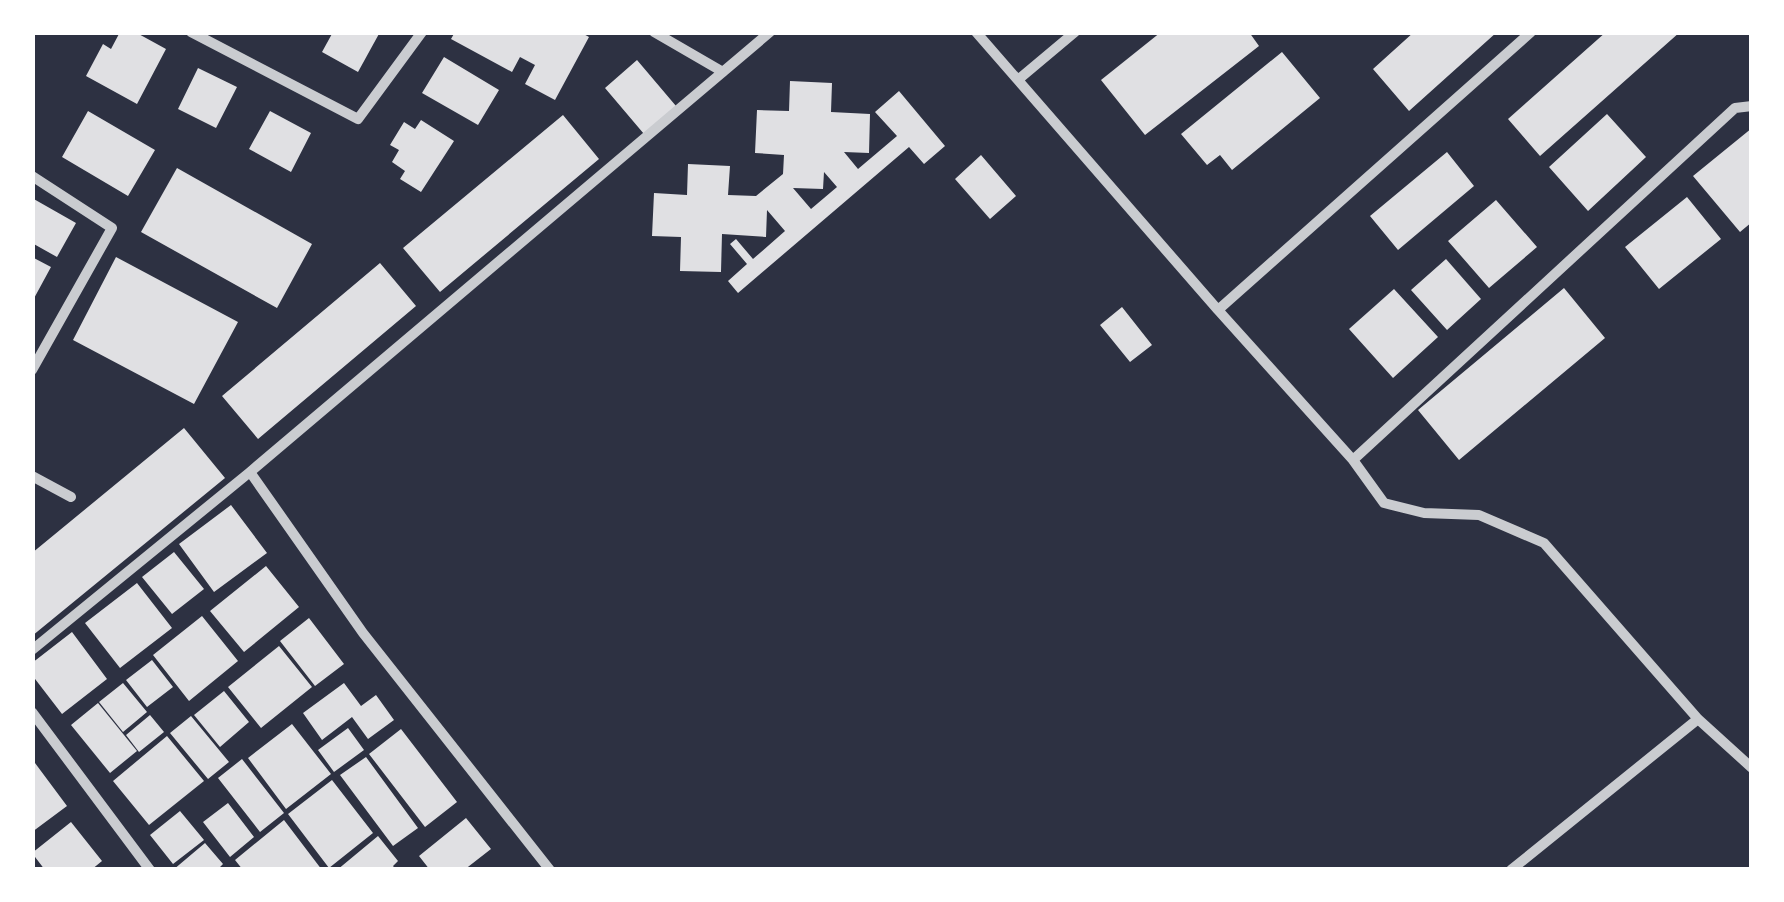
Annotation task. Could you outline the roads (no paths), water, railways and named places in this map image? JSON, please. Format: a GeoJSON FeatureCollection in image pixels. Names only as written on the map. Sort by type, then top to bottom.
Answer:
{"type":"FeatureCollection","features":[{"type":"Feature","properties":{"kind":"street"},"geometry":{"type":"LineString","coordinates":[[191,32],[358,120],[422,32]]}},
{"type":"Feature","properties":{"kind":"street"},"geometry":{"type":"LineString","coordinates":[[654,32],[723,72]]}},
{"type":"Feature","properties":{"kind":"street"},"geometry":{"type":"LineString","coordinates":[[32,650],[250,472],[770,32]]}},
{"type":"Feature","properties":{"kind":"street"},"geometry":{"type":"LineString","coordinates":[[976,32],[1353,460],[1384,503],[1424,514],[1480,515],[1544,542],[1698,719],[1752,768]]}},
{"type":"Feature","properties":{"kind":"street"},"geometry":{"type":"LineString","coordinates":[[1020,79],[1075,32]]}},
{"type":"Feature","properties":{"kind":"street"},"geometry":{"type":"LineString","coordinates":[[1218,310],[1532,32]]}},
{"type":"Feature","properties":{"kind":"street"},"geometry":{"type":"LineString","coordinates":[[1353,460],[1735,108],[1752,106]]}},
{"type":"Feature","properties":{"kind":"street"},"geometry":{"type":"LineString","coordinates":[[32,176],[112,228],[32,370]]}},
{"type":"Feature","properties":{"kind":"street"},"geometry":{"type":"LineString","coordinates":[[250,472],[363,633],[550,870]]}},
{"type":"Feature","properties":{"kind":"street"},"geometry":{"type":"LineString","coordinates":[[32,476],[72,497]]}},
{"type":"Feature","properties":{"kind":"street"},"geometry":{"type":"LineString","coordinates":[[32,712],[150,870]]}},
{"type":"Feature","properties":{"kind":"street"},"geometry":{"type":"LineString","coordinates":[[1511,870],[1698,719]]}}]}
